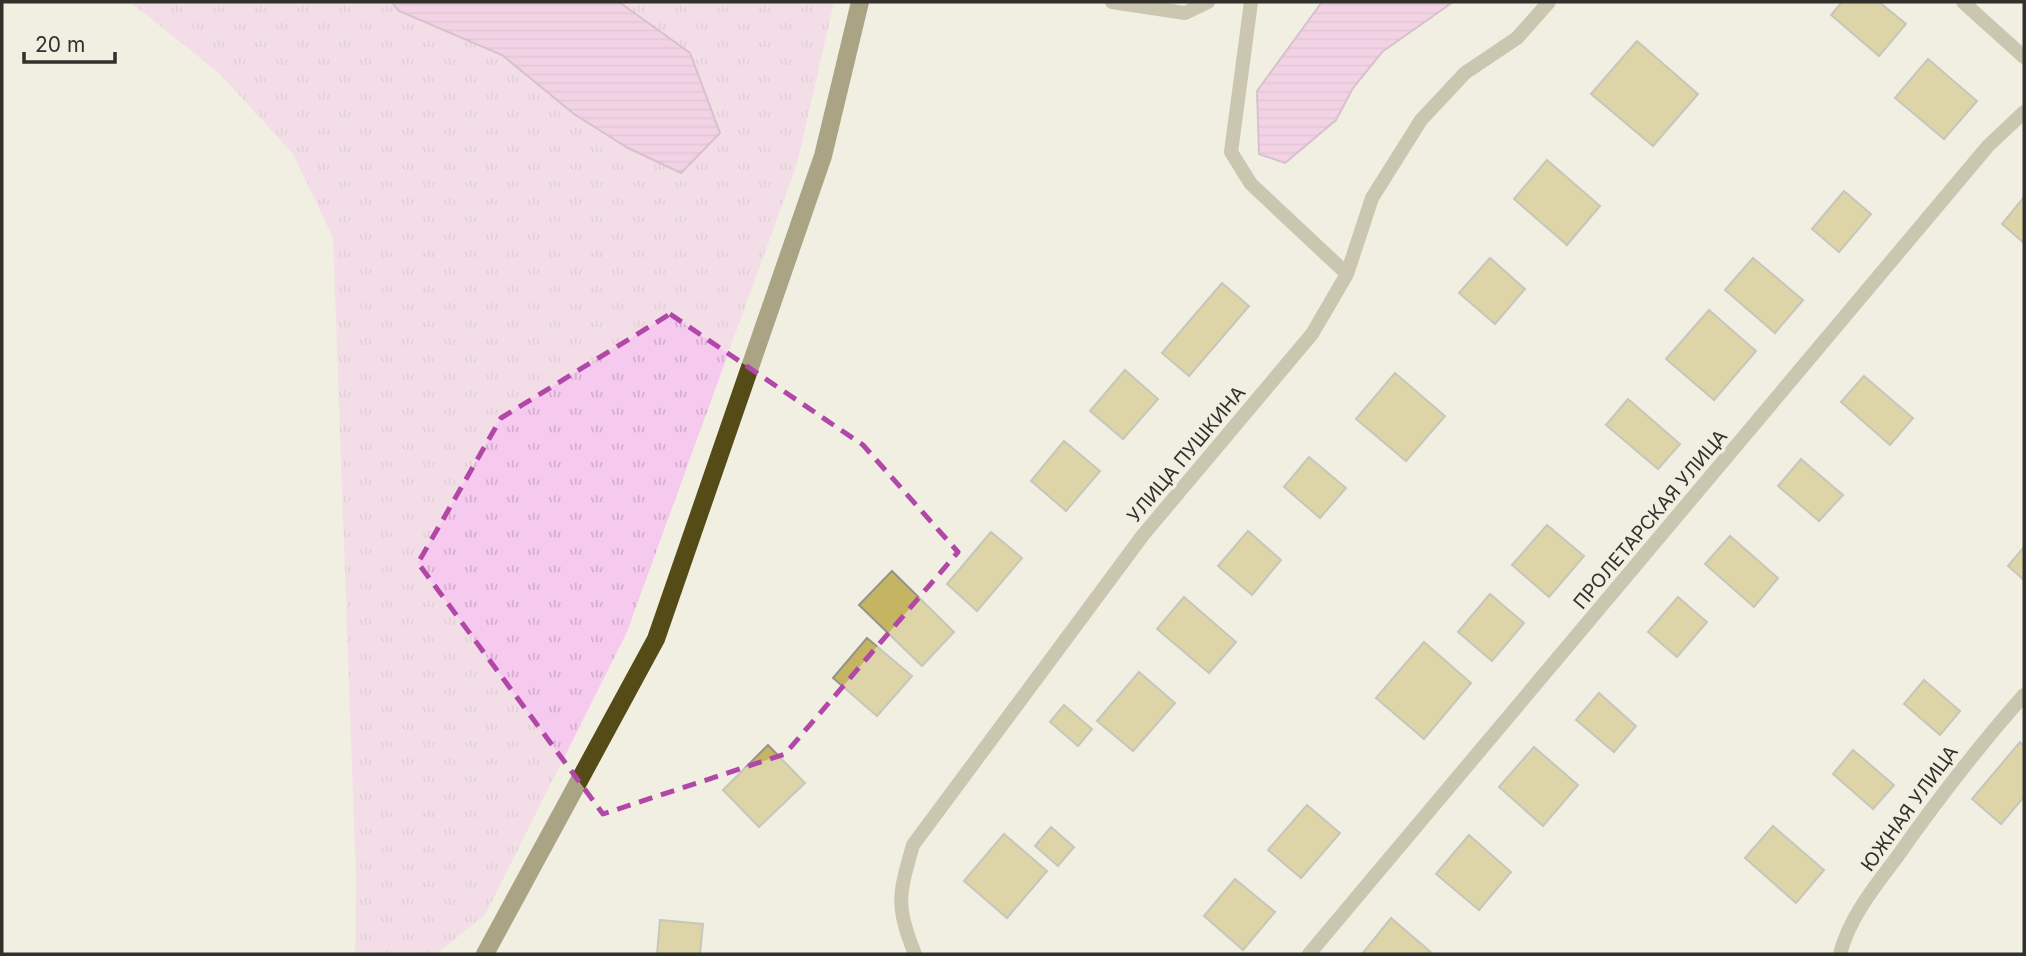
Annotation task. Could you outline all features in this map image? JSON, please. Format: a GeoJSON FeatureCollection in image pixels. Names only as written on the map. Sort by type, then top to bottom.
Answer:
{"type":"FeatureCollection","features":[{"type":"Feature","properties":{"kind":"main road"},"geometry":{"type":"LineString","coordinates":[[485,954],[656,639],[823,156],[860,2]]}},
{"type":"Feature","properties":{"kind":"street"},"geometry":{"type":"LineString","coordinates":[[1112,2],[1185,13],[1208,2]]}},
{"type":"Feature","properties":{"kind":"street"},"geometry":{"type":"LineString","coordinates":[[1251,2],[1231,152],[1251,184],[1347,274]]}},
{"type":"Feature","properties":{"kind":"street","name":"УЛИЦА ПУШКИНА"},"geometry":{"type":"LineString","coordinates":[[915,954],[901,922],[900,890],[913,845],[1143,535],[1312,334],[1347,274],[1372,198],[1421,120],[1465,73],[1517,38],[1549,2]]}},
{"type":"Feature","properties":{"kind":"street"},"geometry":{"type":"LineString","coordinates":[[1963,2],[2024,57]]}},
{"type":"Feature","properties":{"kind":"street","name":"ПРОЛЕТАРСКАЯ УЛИЦА"},"geometry":{"type":"LineString","coordinates":[[1309,954],[1988,146],[2024,111]]}},
{"type":"Feature","properties":{"kind":"street","name":"ЮЖНАЯ УЛИЦА"},"geometry":{"type":"LineString","coordinates":[[1840,954],[1844,939],[1872,890],[1964,763],[2024,695]]}},
{"type":"Feature","properties":{"kind":"highlighted area"},"geometry":{"type":"Polygon","coordinates":[[[670,314],[863,445],[958,552],[785,754],[603,814],[418,563],[501,418],[670,314]]]}},
{"type":"Feature","properties":{"kind":"green space"},"geometry":{"type":"Polygon","coordinates":[[[130,2],[391,2],[399,11],[502,55],[574,114],[690,53],[619,2],[834,2],[797,164],[627,632],[485,915],[436,954],[355,954],[356,881],[333,238],[293,154],[220,74],[130,2]]]}},
{"type":"Feature","properties":{"kind":"shaded area"},"geometry":{"type":"Polygon","coordinates":[[[391,2],[619,2],[690,53],[720,133],[681,173],[628,148],[574,114],[502,55],[399,11],[391,2]]]}},
{"type":"Feature","properties":{"kind":"shaded area"},"geometry":{"type":"Polygon","coordinates":[[[1322,2],[1453,2],[1382,52],[1353,88],[1336,120],[1285,163],[1259,154],[1257,91],[1322,2]]]}},
{"type":"Feature","properties":{"kind":"building"},"geometry":{"type":"Polygon","coordinates":[[[1842,2],[1879,2],[1906,24],[1879,56],[1831,15],[1842,2]]]}},
{"type":"Feature","properties":{"kind":"building"},"geometry":{"type":"Polygon","coordinates":[[[1637,41],[1698,94],[1653,146],[1591,94],[1637,41]]]}},
{"type":"Feature","properties":{"kind":"building"},"geometry":{"type":"Polygon","coordinates":[[[1928,59],[1977,101],[1944,139],[1895,98],[1928,59]]]}},
{"type":"Feature","properties":{"kind":"building"},"geometry":{"type":"Polygon","coordinates":[[[1547,160],[1600,206],[1567,245],[1514,199],[1547,160]]]}},
{"type":"Feature","properties":{"kind":"building"},"geometry":{"type":"Polygon","coordinates":[[[1844,191],[1871,214],[1839,252],[1812,229],[1844,191]]]}},
{"type":"Feature","properties":{"kind":"building"},"geometry":{"type":"Polygon","coordinates":[[[2024,197],[2024,243],[2002,224],[2024,197]]]}},
{"type":"Feature","properties":{"kind":"building"},"geometry":{"type":"Polygon","coordinates":[[[1490,258],[1525,289],[1495,324],[1459,293],[1490,258]]]}},
{"type":"Feature","properties":{"kind":"building"},"geometry":{"type":"Polygon","coordinates":[[[1753,258],[1803,300],[1775,333],[1725,290],[1753,258]]]}},
{"type":"Feature","properties":{"kind":"building"},"geometry":{"type":"Polygon","coordinates":[[[1222,283],[1249,306],[1189,376],[1162,353],[1222,283]]]}},
{"type":"Feature","properties":{"kind":"building"},"geometry":{"type":"Polygon","coordinates":[[[1709,310],[1756,351],[1714,400],[1666,359],[1709,310]]]}},
{"type":"Feature","properties":{"kind":"building"},"geometry":{"type":"Polygon","coordinates":[[[1125,370],[1158,399],[1123,439],[1090,411],[1125,370]]]}},
{"type":"Feature","properties":{"kind":"building"},"geometry":{"type":"Polygon","coordinates":[[[1395,373],[1445,416],[1406,461],[1356,419],[1395,373]]]}},
{"type":"Feature","properties":{"kind":"building"},"geometry":{"type":"Polygon","coordinates":[[[1864,376],[1913,418],[1890,445],[1841,402],[1864,376]]]}},
{"type":"Feature","properties":{"kind":"building"},"geometry":{"type":"Polygon","coordinates":[[[1628,399],[1680,444],[1658,469],[1606,425],[1628,399]]]}},
{"type":"Feature","properties":{"kind":"building"},"geometry":{"type":"Polygon","coordinates":[[[1064,441],[1100,471],[1066,511],[1031,481],[1064,441]]]}},
{"type":"Feature","properties":{"kind":"building"},"geometry":{"type":"Polygon","coordinates":[[[1309,457],[1346,488],[1320,518],[1284,487],[1309,457]]]}},
{"type":"Feature","properties":{"kind":"building"},"geometry":{"type":"Polygon","coordinates":[[[1801,459],[1843,495],[1819,521],[1778,486],[1801,459]]]}},
{"type":"Feature","properties":{"kind":"building"},"geometry":{"type":"Polygon","coordinates":[[[1547,525],[1584,556],[1549,597],[1512,565],[1547,525]]]}},
{"type":"Feature","properties":{"kind":"building"},"geometry":{"type":"Polygon","coordinates":[[[1248,531],[1281,560],[1252,595],[1218,566],[1248,531]]]}},
{"type":"Feature","properties":{"kind":"building"},"geometry":{"type":"Polygon","coordinates":[[[991,532],[1022,558],[977,611],[947,584],[991,532]]]}},
{"type":"Feature","properties":{"kind":"building"},"geometry":{"type":"Polygon","coordinates":[[[1730,536],[1778,578],[1754,607],[1705,564],[1730,536]]]}},
{"type":"Feature","properties":{"kind":"building"},"geometry":{"type":"Polygon","coordinates":[[[2024,547],[2024,580],[2008,566],[2024,547]]]}},
{"type":"Feature","properties":{"kind":"building"},"geometry":{"type":"Polygon","coordinates":[[[892,571],[954,632],[922,666],[859,605],[892,571]]]}},
{"type":"Feature","properties":{"kind":"building"},"geometry":{"type":"Polygon","coordinates":[[[1490,594],[1524,623],[1492,661],[1458,632],[1490,594]]]}},
{"type":"Feature","properties":{"kind":"building"},"geometry":{"type":"Polygon","coordinates":[[[1184,597],[1236,642],[1209,673],[1157,629],[1184,597]]]}},
{"type":"Feature","properties":{"kind":"building"},"geometry":{"type":"Polygon","coordinates":[[[1678,597],[1707,622],[1677,657],[1648,632],[1678,597]]]}},
{"type":"Feature","properties":{"kind":"building"},"geometry":{"type":"Polygon","coordinates":[[[867,638],[912,676],[877,716],[833,678],[867,638]]]}},
{"type":"Feature","properties":{"kind":"building"},"geometry":{"type":"Polygon","coordinates":[[[1424,642],[1471,683],[1424,739],[1376,698],[1424,642]]]}},
{"type":"Feature","properties":{"kind":"building"},"geometry":{"type":"Polygon","coordinates":[[[1139,672],[1175,703],[1133,751],[1097,721],[1139,672]]]}},
{"type":"Feature","properties":{"kind":"building"},"geometry":{"type":"Polygon","coordinates":[[[1924,680],[1960,711],[1940,735],[1904,704],[1924,680]]]}},
{"type":"Feature","properties":{"kind":"building"},"geometry":{"type":"Polygon","coordinates":[[[1599,693],[1636,726],[1614,752],[1576,720],[1599,693]]]}},
{"type":"Feature","properties":{"kind":"building"},"geometry":{"type":"Polygon","coordinates":[[[1064,705],[1092,729],[1078,746],[1050,722],[1064,705]]]}},
{"type":"Feature","properties":{"kind":"building"},"geometry":{"type":"Polygon","coordinates":[[[2020,742],[2024,746],[2024,797],[2001,824],[1972,799],[2020,742]]]}},
{"type":"Feature","properties":{"kind":"building"},"geometry":{"type":"Polygon","coordinates":[[[768,745],[805,783],[759,827],[723,790],[768,745]]]}},
{"type":"Feature","properties":{"kind":"building"},"geometry":{"type":"Polygon","coordinates":[[[1534,747],[1578,785],[1543,826],[1499,787],[1534,747]]]}},
{"type":"Feature","properties":{"kind":"building"},"geometry":{"type":"Polygon","coordinates":[[[1853,750],[1894,785],[1873,809],[1833,774],[1853,750]]]}},
{"type":"Feature","properties":{"kind":"building"},"geometry":{"type":"Polygon","coordinates":[[[1307,805],[1340,833],[1301,878],[1268,850],[1307,805]]]}},
{"type":"Feature","properties":{"kind":"building"},"geometry":{"type":"Polygon","coordinates":[[[1773,826],[1824,870],[1796,903],[1745,858],[1773,826]]]}},
{"type":"Feature","properties":{"kind":"building"},"geometry":{"type":"Polygon","coordinates":[[[1051,827],[1074,847],[1058,866],[1035,846],[1051,827]]]}},
{"type":"Feature","properties":{"kind":"building"},"geometry":{"type":"Polygon","coordinates":[[[1004,834],[1047,871],[1007,918],[964,881],[1004,834]]]}},
{"type":"Feature","properties":{"kind":"building"},"geometry":{"type":"Polygon","coordinates":[[[1469,835],[1511,872],[1479,910],[1436,874],[1469,835]]]}},
{"type":"Feature","properties":{"kind":"building"},"geometry":{"type":"Polygon","coordinates":[[[1235,879],[1275,912],[1243,950],[1204,916],[1235,879]]]}},
{"type":"Feature","properties":{"kind":"building"},"geometry":{"type":"Polygon","coordinates":[[[1391,918],[1433,954],[1362,954],[1391,918]]]}},
{"type":"Feature","properties":{"kind":"building"},"geometry":{"type":"Polygon","coordinates":[[[660,920],[703,924],[700,954],[657,954],[660,920]]]}}]}
